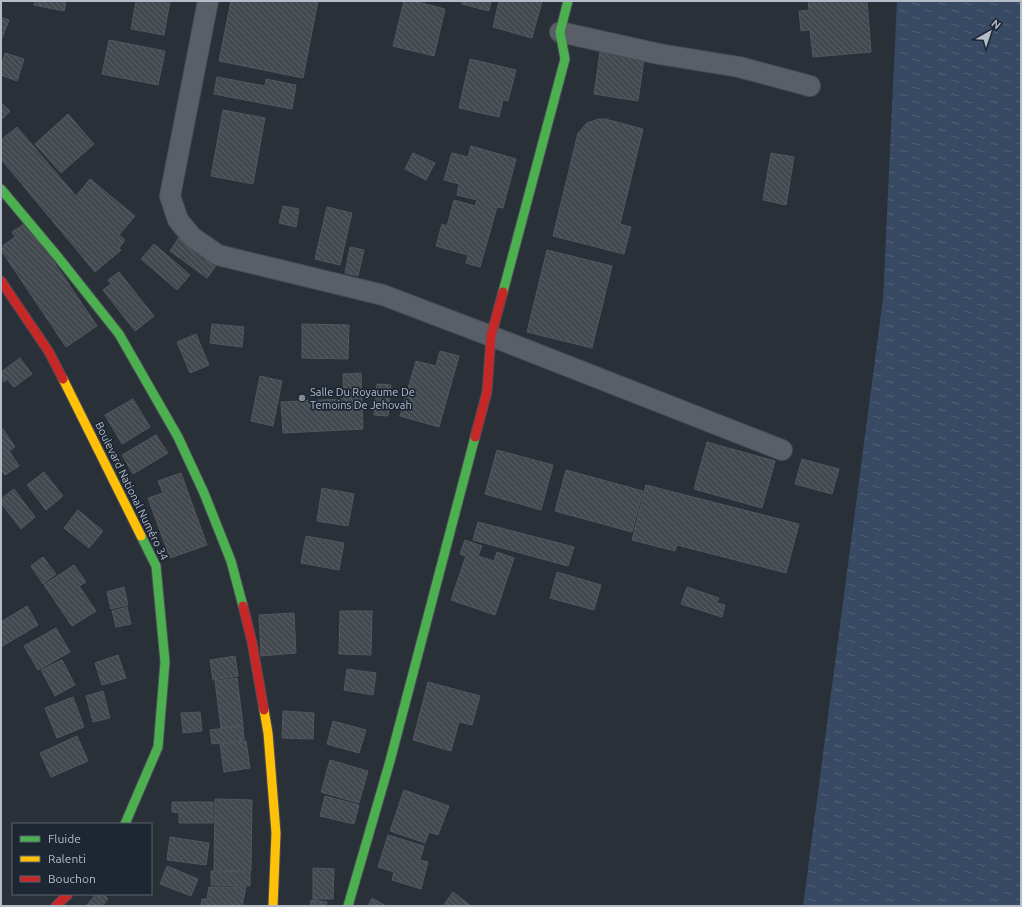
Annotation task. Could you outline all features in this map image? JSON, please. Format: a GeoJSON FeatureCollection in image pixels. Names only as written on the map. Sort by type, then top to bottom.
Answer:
{"type":"FeatureCollection","features":[{"type":"Feature","properties":{"kind":"main road"},"geometry":{"type":"LineString","coordinates":[[348,906],[390,761],[487,392],[492,336],[565,59],[560,32],[568,1]]}},
{"type":"Feature","properties":{"kind":"main road"},"geometry":{"type":"LineString","coordinates":[[1,189],[58,257],[119,334],[178,438],[204,493],[228,555],[252,642],[268,733],[276,833],[273,906]]}},
{"type":"Feature","properties":{"kind":"main road","name":"Boulevard National Numéro 34"},"geometry":{"type":"LineString","coordinates":[[1,281],[49,352],[156,566],[165,662],[158,747],[125,823]]}},
{"type":"Feature","properties":{"kind":"main road"},"geometry":{"type":"LineString","coordinates":[[56,906],[67,895]]}},
{"type":"Feature","properties":{"kind":"street"},"geometry":{"type":"LineString","coordinates":[[208,1],[170,196],[178,220],[192,237],[218,255],[383,295],[492,336],[782,450]]}},
{"type":"Feature","properties":{"kind":"street"},"geometry":{"type":"LineString","coordinates":[[560,32],[659,54],[739,67],[810,86]]}},
{"type":"Feature","properties":{"kind":"water"},"geometry":{"type":"Polygon","coordinates":[[[897,1],[1021,1],[1021,906],[803,906],[883,299],[897,1]]]}},
{"type":"Feature","properties":{"kind":"building"},"geometry":{"type":"Polygon","coordinates":[[[35,1],[66,1],[64,11],[34,5],[35,1]]]}},
{"type":"Feature","properties":{"kind":"building"},"geometry":{"type":"Polygon","coordinates":[[[136,1],[170,1],[164,35],[131,29],[136,1]]]}},
{"type":"Feature","properties":{"kind":"building"},"geometry":{"type":"Polygon","coordinates":[[[231,1],[318,1],[303,78],[219,61],[231,1]]]}},
{"type":"Feature","properties":{"kind":"building"},"geometry":{"type":"Polygon","coordinates":[[[404,1],[414,1],[445,9],[434,56],[393,46],[404,1]]]}},
{"type":"Feature","properties":{"kind":"building"},"geometry":{"type":"Polygon","coordinates":[[[462,1],[491,1],[489,11],[462,4],[462,1]]]}},
{"type":"Feature","properties":{"kind":"building"},"geometry":{"type":"Polygon","coordinates":[[[499,1],[542,1],[532,38],[493,27],[499,1]]]}},
{"type":"Feature","properties":{"kind":"building"},"geometry":{"type":"Polygon","coordinates":[[[808,1],[867,1],[871,52],[813,57],[810,30],[801,31],[799,11],[809,10],[808,1]]]}},
{"type":"Feature","properties":{"kind":"building"},"geometry":{"type":"Polygon","coordinates":[[[1,17],[9,20],[1,41],[1,17]]]}},
{"type":"Feature","properties":{"kind":"building"},"geometry":{"type":"Polygon","coordinates":[[[109,40],[165,51],[158,85],[102,74],[109,40]]]}},
{"type":"Feature","properties":{"kind":"building"},"geometry":{"type":"Polygon","coordinates":[[[600,52],[644,59],[638,101],[594,94],[600,52]]]}},
{"type":"Feature","properties":{"kind":"building"},"geometry":{"type":"Polygon","coordinates":[[[5,53],[24,59],[17,81],[1,75],[1,67],[5,53]]]}},
{"type":"Feature","properties":{"kind":"building"},"geometry":{"type":"Polygon","coordinates":[[[470,59],[516,70],[508,101],[503,100],[499,117],[459,108],[470,59]]]}},
{"type":"Feature","properties":{"kind":"building"},"geometry":{"type":"Polygon","coordinates":[[[217,77],[265,86],[266,79],[296,85],[292,109],[214,94],[217,77]]]}},
{"type":"Feature","properties":{"kind":"building"},"geometry":{"type":"Polygon","coordinates":[[[1,103],[10,111],[1,120],[1,103]]]}},
{"type":"Feature","properties":{"kind":"building"},"geometry":{"type":"Polygon","coordinates":[[[223,110],[265,118],[253,184],[211,176],[223,110]]]}},
{"type":"Feature","properties":{"kind":"building"},"geometry":{"type":"Polygon","coordinates":[[[68,114],[94,144],[61,173],[35,144],[68,114]]]}},
{"type":"Feature","properties":{"kind":"building"},"geometry":{"type":"Polygon","coordinates":[[[599,119],[605,119],[643,129],[620,224],[631,227],[624,254],[553,236],[578,133],[587,123],[599,119]]]}},
{"type":"Feature","properties":{"kind":"building"},"geometry":{"type":"Polygon","coordinates":[[[17,127],[76,196],[90,179],[135,216],[119,235],[125,240],[119,248],[121,250],[95,272],[1,159],[1,140],[17,127]]]}},
{"type":"Feature","properties":{"kind":"building"},"geometry":{"type":"Polygon","coordinates":[[[471,146],[516,159],[503,208],[497,207],[480,267],[466,263],[468,255],[436,246],[442,224],[447,226],[454,200],[475,206],[477,200],[457,195],[459,184],[444,180],[452,153],[468,157],[471,146]]]}},
{"type":"Feature","properties":{"kind":"building"},"geometry":{"type":"Polygon","coordinates":[[[413,153],[435,163],[426,180],[405,169],[413,153]]]}},
{"type":"Feature","properties":{"kind":"building"},"geometry":{"type":"Polygon","coordinates":[[[771,153],[794,157],[786,205],[763,200],[771,153]]]}},
{"type":"Feature","properties":{"kind":"building"},"geometry":{"type":"Polygon","coordinates":[[[283,206],[299,209],[296,227],[279,223],[283,206]]]}},
{"type":"Feature","properties":{"kind":"building"},"geometry":{"type":"Polygon","coordinates":[[[327,207],[352,213],[340,265],[315,259],[327,207]]]}},
{"type":"Feature","properties":{"kind":"building"},"geometry":{"type":"Polygon","coordinates":[[[27,222],[97,326],[66,347],[1,250],[1,247],[15,237],[12,232],[27,222]]]}},
{"type":"Feature","properties":{"kind":"building"},"geometry":{"type":"Polygon","coordinates":[[[180,236],[218,263],[207,278],[170,251],[180,236]]]}},
{"type":"Feature","properties":{"kind":"building"},"geometry":{"type":"Polygon","coordinates":[[[154,244],[190,275],[177,290],[141,259],[154,244]]]}},
{"type":"Feature","properties":{"kind":"building"},"geometry":{"type":"Polygon","coordinates":[[[350,247],[364,250],[358,276],[345,273],[350,247]]]}},
{"type":"Feature","properties":{"kind":"building"},"geometry":{"type":"Polygon","coordinates":[[[547,250],[612,266],[592,348],[527,332],[547,250]]]}},
{"type":"Feature","properties":{"kind":"building"},"geometry":{"type":"Polygon","coordinates":[[[119,272],[154,316],[135,331],[103,290],[111,284],[108,280],[119,272]]]}},
{"type":"Feature","properties":{"kind":"building"},"geometry":{"type":"Polygon","coordinates":[[[212,324],[244,327],[242,347],[210,343],[212,324]]]}},
{"type":"Feature","properties":{"kind":"building"},"geometry":{"type":"Polygon","coordinates":[[[302,324],[349,325],[348,359],[302,358],[302,324]]]}},
{"type":"Feature","properties":{"kind":"building"},"geometry":{"type":"Polygon","coordinates":[[[196,334],[209,365],[190,373],[177,342],[196,334]]]}},
{"type":"Feature","properties":{"kind":"building"},"geometry":{"type":"Polygon","coordinates":[[[440,351],[459,356],[439,427],[400,416],[416,361],[436,366],[440,351]]]}},
{"type":"Feature","properties":{"kind":"building"},"geometry":{"type":"Polygon","coordinates":[[[20,358],[32,374],[14,387],[7,379],[4,382],[1,378],[1,372],[20,358]]]}},
{"type":"Feature","properties":{"kind":"building"},"geometry":{"type":"Polygon","coordinates":[[[361,373],[363,429],[283,433],[281,402],[344,399],[343,374],[361,373]]]}},
{"type":"Feature","properties":{"kind":"building"},"geometry":{"type":"Polygon","coordinates":[[[260,376],[282,381],[273,426],[251,421],[260,376]]]}},
{"type":"Feature","properties":{"kind":"building"},"geometry":{"type":"Polygon","coordinates":[[[377,384],[391,385],[388,416],[374,415],[377,384]]]}},
{"type":"Feature","properties":{"kind":"building"},"geometry":{"type":"Polygon","coordinates":[[[133,399],[150,427],[122,444],[105,415],[133,399]]]}},
{"type":"Feature","properties":{"kind":"building"},"geometry":{"type":"Polygon","coordinates":[[[3,429],[15,447],[9,451],[19,466],[5,475],[1,469],[1,430],[3,429]]]}},
{"type":"Feature","properties":{"kind":"building"},"geometry":{"type":"Polygon","coordinates":[[[156,435],[168,453],[133,474],[122,455],[156,435]]]}},
{"type":"Feature","properties":{"kind":"building"},"geometry":{"type":"Polygon","coordinates":[[[707,442],[775,461],[762,508],[694,489],[707,442]]]}},
{"type":"Feature","properties":{"kind":"building"},"geometry":{"type":"Polygon","coordinates":[[[497,450],[553,465],[541,510],[485,494],[497,450]]]}},
{"type":"Feature","properties":{"kind":"building"},"geometry":{"type":"Polygon","coordinates":[[[802,459],[839,469],[832,494],[795,484],[802,459]]]}},
{"type":"Feature","properties":{"kind":"building"},"geometry":{"type":"Polygon","coordinates":[[[566,470],[643,491],[632,532],[555,511],[566,470]]]}},
{"type":"Feature","properties":{"kind":"building"},"geometry":{"type":"Polygon","coordinates":[[[44,472],[63,496],[46,510],[27,485],[44,472]]]}},
{"type":"Feature","properties":{"kind":"building"},"geometry":{"type":"Polygon","coordinates":[[[181,473],[207,545],[170,558],[148,498],[163,493],[158,481],[181,473]]]}},
{"type":"Feature","properties":{"kind":"building"},"geometry":{"type":"Polygon","coordinates":[[[646,485],[799,524],[786,573],[677,545],[675,551],[632,540],[646,485]]]}},
{"type":"Feature","properties":{"kind":"building"},"geometry":{"type":"Polygon","coordinates":[[[322,488],[354,494],[348,526],[317,521],[322,488]]]}},
{"type":"Feature","properties":{"kind":"building"},"geometry":{"type":"Polygon","coordinates":[[[14,489],[35,517],[21,529],[1,503],[1,499],[14,489]]]}},
{"type":"Feature","properties":{"kind":"building"},"geometry":{"type":"Polygon","coordinates":[[[78,510],[103,531],[89,548],[64,528],[78,510]]]}},
{"type":"Feature","properties":{"kind":"building"},"geometry":{"type":"Polygon","coordinates":[[[478,522],[574,547],[568,566],[473,540],[478,522]]]}},
{"type":"Feature","properties":{"kind":"building"},"geometry":{"type":"Polygon","coordinates":[[[306,536],[344,543],[339,570],[301,563],[306,536]]]}},
{"type":"Feature","properties":{"kind":"building"},"geometry":{"type":"Polygon","coordinates":[[[465,540],[482,546],[478,556],[494,561],[497,552],[514,558],[495,615],[451,600],[466,556],[460,554],[465,540]]]}},
{"type":"Feature","properties":{"kind":"building"},"geometry":{"type":"Polygon","coordinates":[[[43,557],[56,574],[43,584],[31,566],[43,557]]]}},
{"type":"Feature","properties":{"kind":"building"},"geometry":{"type":"Polygon","coordinates":[[[74,565],[86,582],[79,586],[96,611],[72,626],[44,585],[74,565]]]}},
{"type":"Feature","properties":{"kind":"building"},"geometry":{"type":"Polygon","coordinates":[[[557,572],[601,585],[594,610],[550,598],[557,572]]]}},
{"type":"Feature","properties":{"kind":"building"},"geometry":{"type":"Polygon","coordinates":[[[124,587],[128,605],[111,609],[107,592],[124,587]]]}},
{"type":"Feature","properties":{"kind":"building"},"geometry":{"type":"Polygon","coordinates":[[[687,587],[719,598],[717,603],[725,605],[722,617],[681,604],[687,587]]]}},
{"type":"Feature","properties":{"kind":"building"},"geometry":{"type":"Polygon","coordinates":[[[27,606],[38,625],[1,647],[1,622],[27,606]]]}},
{"type":"Feature","properties":{"kind":"building"},"geometry":{"type":"Polygon","coordinates":[[[127,607],[131,624],[116,627],[112,611],[127,607]]]}},
{"type":"Feature","properties":{"kind":"building"},"geometry":{"type":"Polygon","coordinates":[[[340,611],[372,611],[371,655],[339,654],[340,611]]]}},
{"type":"Feature","properties":{"kind":"building"},"geometry":{"type":"Polygon","coordinates":[[[294,613],[296,653],[261,656],[259,615],[294,613]]]}},
{"type":"Feature","properties":{"kind":"building"},"geometry":{"type":"Polygon","coordinates":[[[56,628],[70,652],[38,670],[24,646],[56,628]]]}},
{"type":"Feature","properties":{"kind":"building"},"geometry":{"type":"Polygon","coordinates":[[[118,655],[126,678],[102,685],[95,663],[118,655]]]}},
{"type":"Feature","properties":{"kind":"building"},"geometry":{"type":"Polygon","coordinates":[[[235,656],[238,676],[213,680],[210,660],[235,656]]]}},
{"type":"Feature","properties":{"kind":"building"},"geometry":{"type":"Polygon","coordinates":[[[62,660],[75,685],[55,696],[41,670],[62,660]]]}},
{"type":"Feature","properties":{"kind":"building"},"geometry":{"type":"Polygon","coordinates":[[[347,669],[376,673],[373,695],[344,690],[347,669]]]}},
{"type":"Feature","properties":{"kind":"building"},"geometry":{"type":"Polygon","coordinates":[[[237,678],[243,725],[221,728],[215,681],[237,678]]]}},
{"type":"Feature","properties":{"kind":"building"},"geometry":{"type":"Polygon","coordinates":[[[428,682],[480,696],[472,725],[459,722],[451,751],[413,740],[428,682]]]}},
{"type":"Feature","properties":{"kind":"building"},"geometry":{"type":"Polygon","coordinates":[[[103,691],[110,718],[93,722],[86,696],[103,691]]]}},
{"type":"Feature","properties":{"kind":"building"},"geometry":{"type":"Polygon","coordinates":[[[73,697],[84,727],[57,738],[45,708],[73,697]]]}},
{"type":"Feature","properties":{"kind":"building"},"geometry":{"type":"Polygon","coordinates":[[[283,711],[314,713],[313,739],[282,738],[283,711]]]}},
{"type":"Feature","properties":{"kind":"building"},"geometry":{"type":"Polygon","coordinates":[[[200,712],[202,731],[183,733],[181,713],[200,712]]]}},
{"type":"Feature","properties":{"kind":"building"},"geometry":{"type":"Polygon","coordinates":[[[333,721],[366,730],[359,753],[327,744],[333,721]]]}},
{"type":"Feature","properties":{"kind":"building"},"geometry":{"type":"Polygon","coordinates":[[[243,726],[244,740],[212,744],[210,730],[243,726]]]}},
{"type":"Feature","properties":{"kind":"building"},"geometry":{"type":"Polygon","coordinates":[[[77,736],[88,761],[51,777],[40,753],[77,736]]]}},
{"type":"Feature","properties":{"kind":"building"},"geometry":{"type":"Polygon","coordinates":[[[246,741],[250,768],[224,772],[220,744],[246,741]]]}},
{"type":"Feature","properties":{"kind":"building"},"geometry":{"type":"Polygon","coordinates":[[[330,760],[368,771],[359,803],[321,792],[330,760]]]}},
{"type":"Feature","properties":{"kind":"building"},"geometry":{"type":"Polygon","coordinates":[[[404,790],[449,806],[438,835],[429,832],[425,843],[390,831],[404,790]]]}},
{"type":"Feature","properties":{"kind":"building"},"geometry":{"type":"Polygon","coordinates":[[[325,796],[359,805],[354,824],[320,816],[325,796]]]}},
{"type":"Feature","properties":{"kind":"building"},"geometry":{"type":"Polygon","coordinates":[[[215,799],[252,800],[251,871],[214,870],[215,799]]]}},
{"type":"Feature","properties":{"kind":"building"},"geometry":{"type":"Polygon","coordinates":[[[172,802],[213,802],[213,823],[179,823],[179,813],[172,812],[172,802]]]}},
{"type":"Feature","properties":{"kind":"building"},"geometry":{"type":"Polygon","coordinates":[[[388,835],[424,846],[420,860],[428,862],[421,889],[392,880],[394,872],[378,867],[388,835]]]}},
{"type":"Feature","properties":{"kind":"building"},"geometry":{"type":"Polygon","coordinates":[[[170,837],[209,843],[206,865],[167,860],[170,837]]]}},
{"type":"Feature","properties":{"kind":"building"},"geometry":{"type":"Polygon","coordinates":[[[167,866],[198,879],[191,896],[160,884],[167,866]]]}},
{"type":"Feature","properties":{"kind":"building"},"geometry":{"type":"Polygon","coordinates":[[[313,868],[334,869],[333,899],[313,899],[313,868]]]}},
{"type":"Feature","properties":{"kind":"building"},"geometry":{"type":"Polygon","coordinates":[[[211,871],[250,872],[250,886],[211,885],[211,871]]]}},
{"type":"Feature","properties":{"kind":"building"},"geometry":{"type":"Polygon","coordinates":[[[209,887],[246,887],[242,906],[201,906],[202,899],[207,899],[209,887]]]}},
{"type":"Feature","properties":{"kind":"building"},"geometry":{"type":"Polygon","coordinates":[[[453,892],[471,906],[443,906],[453,892]]]}},
{"type":"Feature","properties":{"kind":"building"},"geometry":{"type":"Polygon","coordinates":[[[95,895],[104,895],[108,899],[102,906],[86,906],[95,895]]]}},
{"type":"Feature","properties":{"kind":"building"},"geometry":{"type":"Polygon","coordinates":[[[372,898],[386,906],[368,906],[372,898]]]}},
{"type":"Feature","properties":{"kind":"building"},"geometry":{"type":"Polygon","coordinates":[[[311,900],[327,902],[326,906],[310,906],[311,900]]]}},
{"type":"Feature","properties":{"kind":"traffic: fast"},"geometry":{"type":"LineString","coordinates":[[503,292],[565,59],[560,32],[568,1]]}},
{"type":"Feature","properties":{"kind":"traffic: fast"},"geometry":{"type":"LineString","coordinates":[[1,189],[58,257],[119,334],[178,437],[204,493],[231,561],[243,606]]}},
{"type":"Feature","properties":{"kind":"traffic: fast"},"geometry":{"type":"LineString","coordinates":[[348,906],[390,761],[475,437]]}},
{"type":"Feature","properties":{"kind":"traffic: fast"},"geometry":{"type":"LineString","coordinates":[[125,823],[158,747],[165,662],[156,566],[141,536]]}},
{"type":"Feature","properties":{"kind":"traffic: slow"},"geometry":{"type":"LineString","coordinates":[[63,379],[141,536]]}},
{"type":"Feature","properties":{"kind":"traffic: slow"},"geometry":{"type":"LineString","coordinates":[[264,710],[268,733],[276,833],[273,906]]}},
{"type":"Feature","properties":{"kind":"traffic: jam"},"geometry":{"type":"LineString","coordinates":[[1,281],[49,352],[63,379]]}},
{"type":"Feature","properties":{"kind":"traffic: jam"},"geometry":{"type":"LineString","coordinates":[[475,437],[487,392],[491,336],[503,292]]}},
{"type":"Feature","properties":{"kind":"traffic: jam"},"geometry":{"type":"LineString","coordinates":[[243,606],[252,642],[264,710]]}},
{"type":"Feature","properties":{"kind":"traffic: jam"},"geometry":{"type":"LineString","coordinates":[[56,906],[67,895]]}},
{"type":"Feature","properties":{"kind":"place","name":"Salle Du Royaume De Temoins De Jehovah"},"geometry":{"type":"Point","coordinates":[302,398]}}]}
